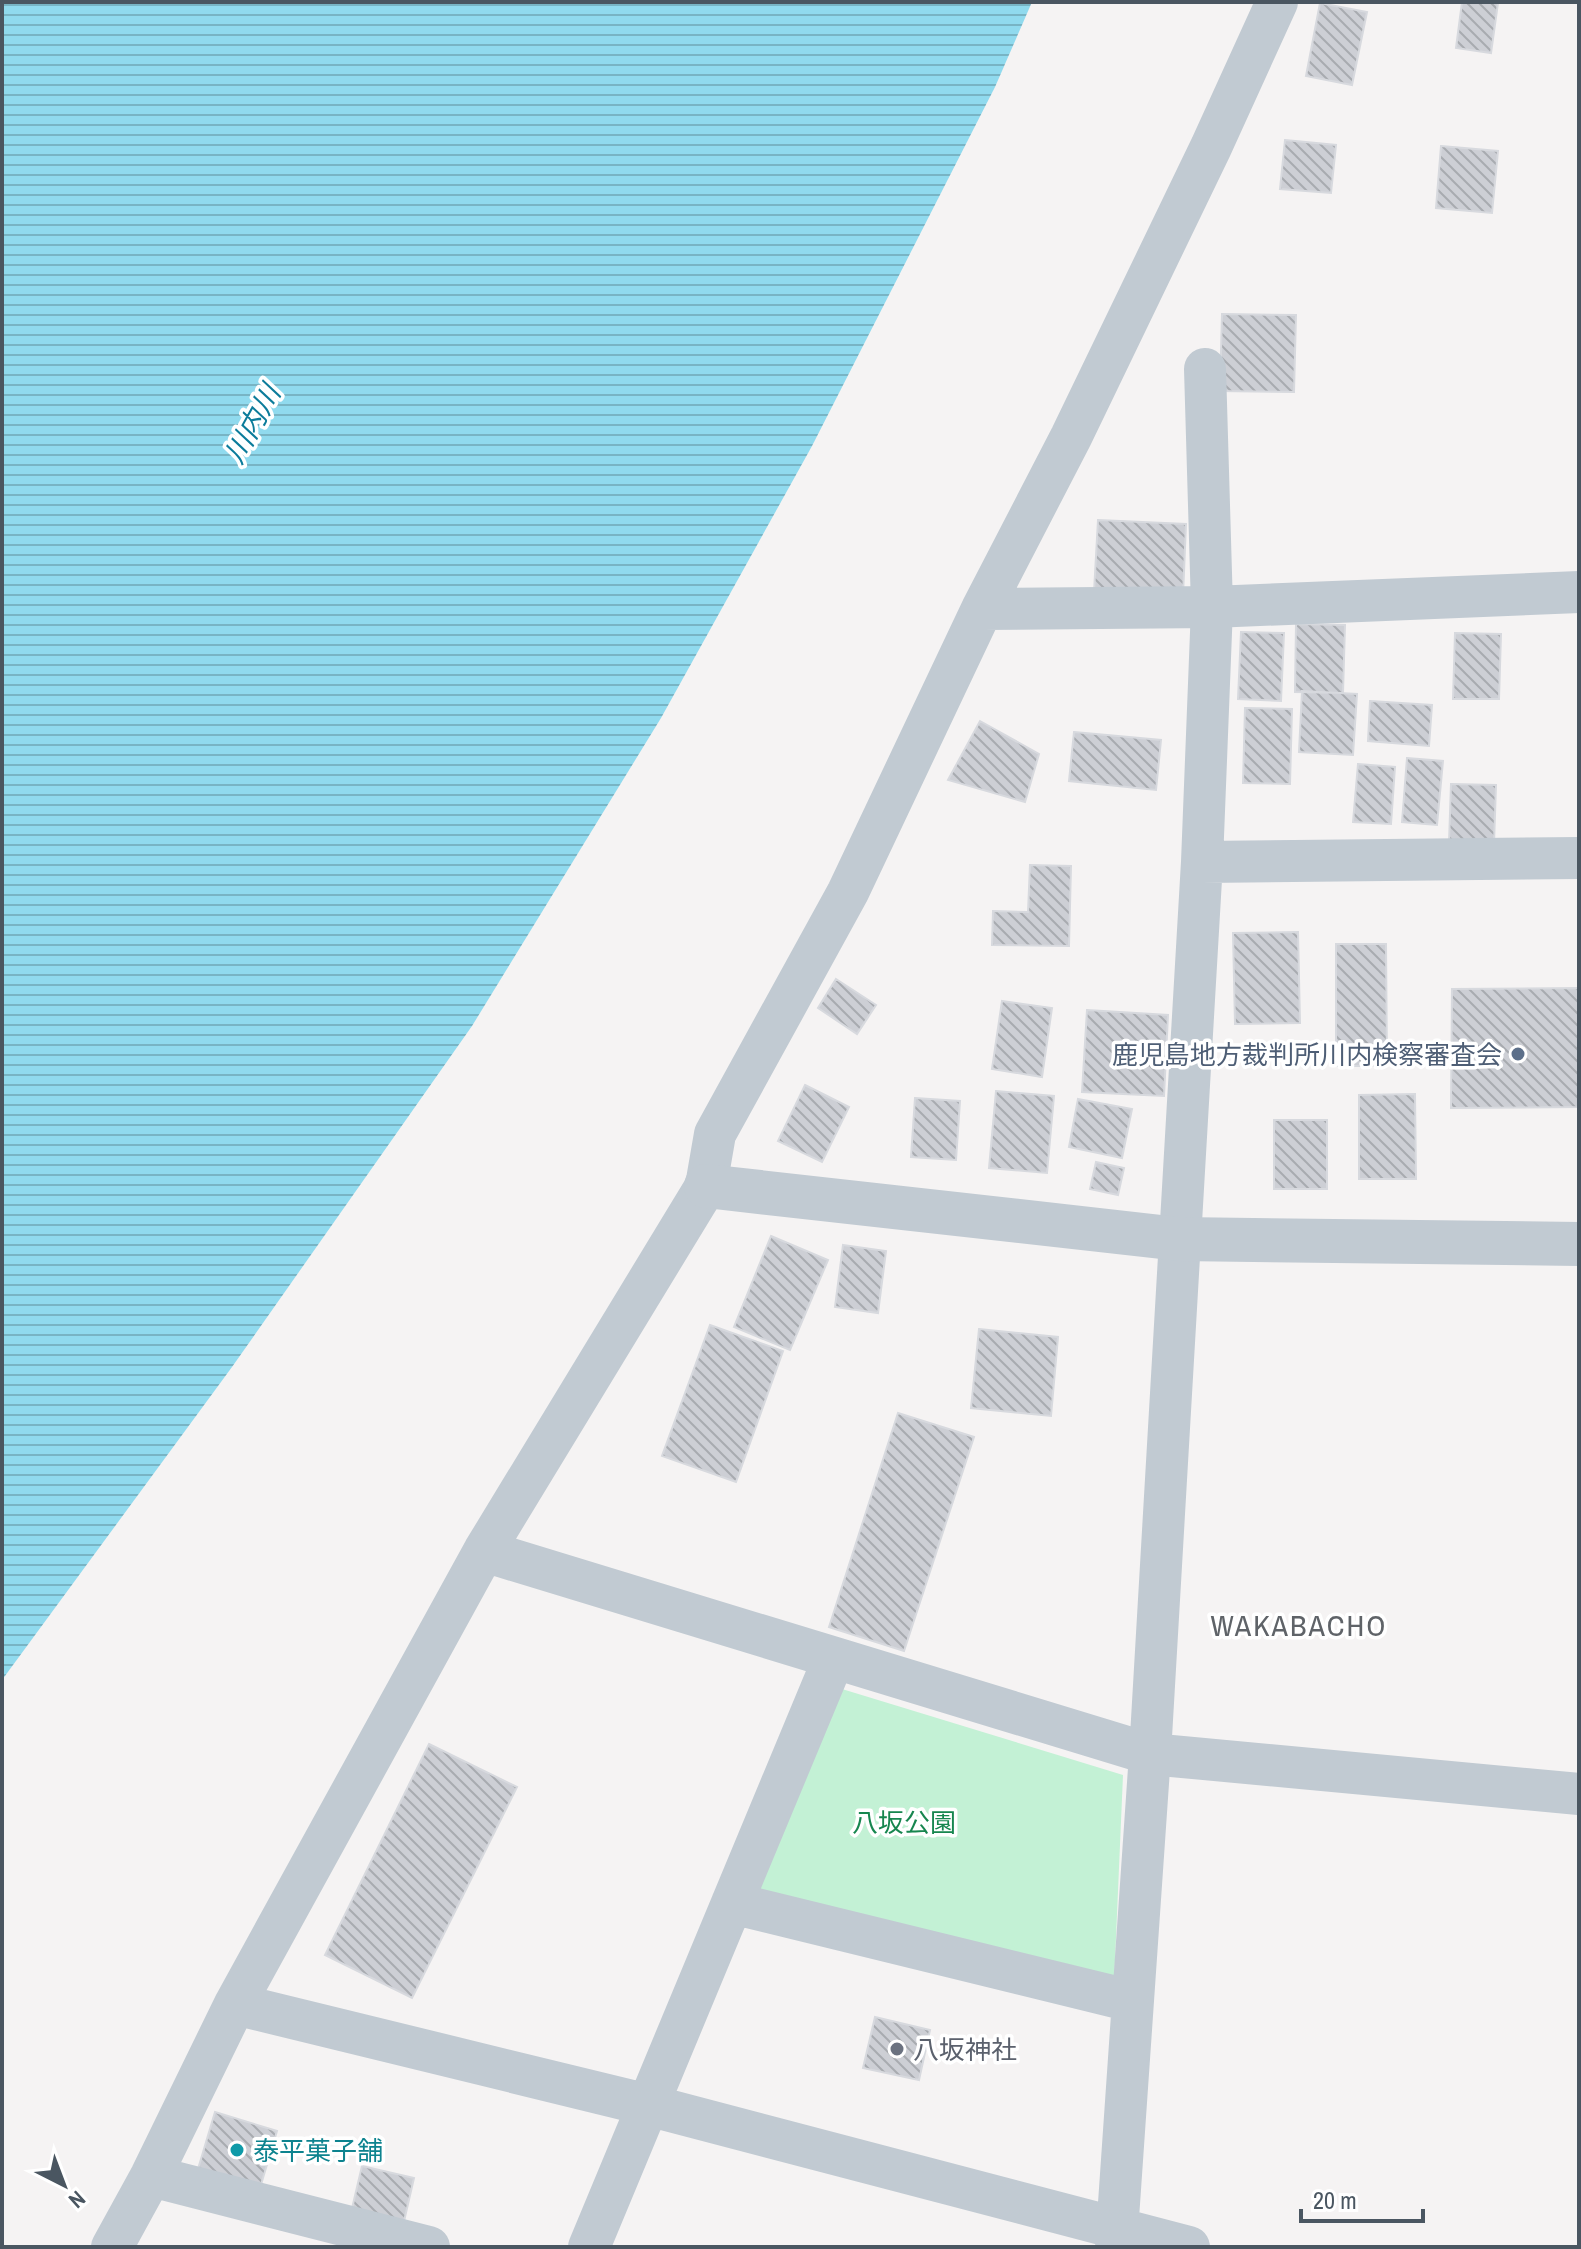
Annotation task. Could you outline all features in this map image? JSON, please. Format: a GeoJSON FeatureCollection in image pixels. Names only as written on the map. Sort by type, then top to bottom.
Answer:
{"type":"FeatureCollection","features":[{"type":"Feature","properties":{"kind":"street"},"geometry":{"type":"LineString","coordinates":[[112,2247],[151,2176],[235,2004],[484,1551],[706,1186],[715,1134],[848,892],[982,609],[1071,437],[1211,147],[1277,2]]}},
{"type":"Feature","properties":{"kind":"street"},"geometry":{"type":"LineString","coordinates":[[1116,2238],[1150,1754],[1202,862],[1212,607],[1205,369]]}},
{"type":"Feature","properties":{"kind":"street"},"geometry":{"type":"LineString","coordinates":[[982,609],[1212,607],[1579,592]]}},
{"type":"Feature","properties":{"kind":"street"},"geometry":{"type":"LineString","coordinates":[[1202,862],[1579,858]]}},
{"type":"Feature","properties":{"kind":"street"},"geometry":{"type":"LineString","coordinates":[[706,1186],[1179,1239],[1579,1244]]}},
{"type":"Feature","properties":{"kind":"street"},"geometry":{"type":"LineString","coordinates":[[484,1551],[1150,1754],[1579,1794]]}},
{"type":"Feature","properties":{"kind":"street"},"geometry":{"type":"LineString","coordinates":[[589,2247],[834,1658]]}},
{"type":"Feature","properties":{"kind":"street"},"geometry":{"type":"LineString","coordinates":[[732,1903],[1132,2001]]}},
{"type":"Feature","properties":{"kind":"street"},"geometry":{"type":"LineString","coordinates":[[235,2004],[648,2105],[1116,2238],[1189,2247]]}},
{"type":"Feature","properties":{"kind":"street"},"geometry":{"type":"LineString","coordinates":[[151,2176],[429,2247]]}},
{"type":"Feature","properties":{"kind":"green space","name":"八坂公園"},"geometry":{"type":"Polygon","coordinates":[[[842,1689],[1123,1775],[1114,1984],[759,1889],[842,1689]]]}},
{"type":"Feature","properties":{"kind":"water","name":"川内川"},"geometry":{"type":"Polygon","coordinates":[[[2,2],[1032,2],[995,87],[812,446],[661,718],[472,1026],[232,1367],[2,1680],[2,2]]]}},
{"type":"Feature","properties":{"kind":"building"},"geometry":{"type":"Polygon","coordinates":[[[1462,2],[1498,3],[1491,53],[1456,48],[1462,2]]]}},
{"type":"Feature","properties":{"kind":"building"},"geometry":{"type":"Polygon","coordinates":[[[1320,3],[1367,12],[1352,85],[1306,76],[1320,3]]]}},
{"type":"Feature","properties":{"kind":"building"},"geometry":{"type":"Polygon","coordinates":[[[1285,140],[1336,145],[1331,193],[1280,189],[1285,140]]]}},
{"type":"Feature","properties":{"kind":"building"},"geometry":{"type":"Polygon","coordinates":[[[1441,146],[1498,151],[1492,213],[1436,208],[1441,146]]]}},
{"type":"Feature","properties":{"kind":"building"},"geometry":{"type":"Polygon","coordinates":[[[1222,314],[1296,315],[1294,392],[1220,391],[1222,314]]]}},
{"type":"Feature","properties":{"kind":"building"},"geometry":{"type":"Polygon","coordinates":[[[1098,520],[1186,524],[1183,596],[1094,592],[1098,520]]]}},
{"type":"Feature","properties":{"kind":"building"},"geometry":{"type":"Polygon","coordinates":[[[1296,624],[1345,625],[1343,693],[1295,692],[1296,624]]]}},
{"type":"Feature","properties":{"kind":"building"},"geometry":{"type":"Polygon","coordinates":[[[1241,632],[1284,633],[1281,701],[1238,699],[1241,632]]]}},
{"type":"Feature","properties":{"kind":"building"},"geometry":{"type":"Polygon","coordinates":[[[1455,633],[1501,634],[1499,699],[1453,699],[1455,633]]]}},
{"type":"Feature","properties":{"kind":"building"},"geometry":{"type":"Polygon","coordinates":[[[1302,691],[1357,694],[1353,755],[1299,752],[1302,691]]]}},
{"type":"Feature","properties":{"kind":"building"},"geometry":{"type":"Polygon","coordinates":[[[1370,701],[1432,705],[1429,746],[1368,741],[1370,701]]]}},
{"type":"Feature","properties":{"kind":"building"},"geometry":{"type":"Polygon","coordinates":[[[1245,708],[1292,709],[1290,784],[1243,783],[1245,708]]]}},
{"type":"Feature","properties":{"kind":"building"},"geometry":{"type":"Polygon","coordinates":[[[980,721],[1039,754],[1025,802],[948,780],[980,721]]]}},
{"type":"Feature","properties":{"kind":"building"},"geometry":{"type":"Polygon","coordinates":[[[1074,732],[1161,740],[1156,790],[1069,781],[1074,732]]]}},
{"type":"Feature","properties":{"kind":"building"},"geometry":{"type":"Polygon","coordinates":[[[1407,758],[1443,761],[1437,825],[1402,822],[1407,758]]]}},
{"type":"Feature","properties":{"kind":"building"},"geometry":{"type":"Polygon","coordinates":[[[1358,764],[1395,767],[1391,824],[1353,822],[1358,764]]]}},
{"type":"Feature","properties":{"kind":"building"},"geometry":{"type":"Polygon","coordinates":[[[1451,784],[1496,785],[1494,844],[1449,843],[1451,784]]]}},
{"type":"Feature","properties":{"kind":"building"},"geometry":{"type":"Polygon","coordinates":[[[1030,865],[1071,866],[1069,946],[992,945],[993,911],[1028,912],[1030,865]]]}},
{"type":"Feature","properties":{"kind":"building"},"geometry":{"type":"Polygon","coordinates":[[[1298,932],[1300,1023],[1235,1024],[1233,933],[1298,932]]]}},
{"type":"Feature","properties":{"kind":"building"},"geometry":{"type":"Polygon","coordinates":[[[1336,944],[1386,944],[1387,1066],[1336,1066],[1336,944]]]}},
{"type":"Feature","properties":{"kind":"building"},"geometry":{"type":"Polygon","coordinates":[[[836,979],[876,1005],[857,1034],[818,1008],[836,979]]]}},
{"type":"Feature","properties":{"kind":"building"},"geometry":{"type":"Polygon","coordinates":[[[1579,988],[1579,1107],[1451,1108],[1452,989],[1579,988]]]}},
{"type":"Feature","properties":{"kind":"building"},"geometry":{"type":"Polygon","coordinates":[[[1002,1001],[1052,1008],[1042,1077],[992,1069],[1002,1001]]]}},
{"type":"Feature","properties":{"kind":"building"},"geometry":{"type":"Polygon","coordinates":[[[1087,1010],[1168,1015],[1164,1096],[1082,1092],[1087,1010]]]}},
{"type":"Feature","properties":{"kind":"building"},"geometry":{"type":"Polygon","coordinates":[[[805,1085],[849,1107],[822,1162],[778,1141],[805,1085]]]}},
{"type":"Feature","properties":{"kind":"building"},"geometry":{"type":"Polygon","coordinates":[[[996,1091],[1054,1096],[1047,1173],[989,1168],[996,1091]]]}},
{"type":"Feature","properties":{"kind":"building"},"geometry":{"type":"Polygon","coordinates":[[[1415,1094],[1416,1179],[1359,1179],[1359,1095],[1415,1094]]]}},
{"type":"Feature","properties":{"kind":"building"},"geometry":{"type":"Polygon","coordinates":[[[915,1098],[960,1101],[956,1160],[911,1157],[915,1098]]]}},
{"type":"Feature","properties":{"kind":"building"},"geometry":{"type":"Polygon","coordinates":[[[1078,1099],[1132,1109],[1122,1158],[1069,1147],[1078,1099]]]}},
{"type":"Feature","properties":{"kind":"building"},"geometry":{"type":"Polygon","coordinates":[[[1274,1120],[1327,1120],[1327,1189],[1274,1189],[1274,1120]]]}},
{"type":"Feature","properties":{"kind":"building"},"geometry":{"type":"Polygon","coordinates":[[[1096,1162],[1124,1168],[1118,1195],[1090,1189],[1096,1162]]]}},
{"type":"Feature","properties":{"kind":"building"},"geometry":{"type":"Polygon","coordinates":[[[771,1236],[828,1260],[790,1350],[734,1327],[771,1236]]]}},
{"type":"Feature","properties":{"kind":"building"},"geometry":{"type":"Polygon","coordinates":[[[843,1245],[886,1251],[878,1313],[835,1307],[843,1245]]]}},
{"type":"Feature","properties":{"kind":"building"},"geometry":{"type":"Polygon","coordinates":[[[710,1325],[783,1351],[736,1482],[662,1456],[710,1325]]]}},
{"type":"Feature","properties":{"kind":"building"},"geometry":{"type":"Polygon","coordinates":[[[979,1329],[1058,1337],[1051,1416],[971,1408],[979,1329]]]}},
{"type":"Feature","properties":{"kind":"building"},"geometry":{"type":"Polygon","coordinates":[[[898,1413],[974,1437],[904,1651],[829,1627],[898,1413]]]}},
{"type":"Feature","properties":{"kind":"building"},"geometry":{"type":"Polygon","coordinates":[[[429,1744],[517,1787],[412,1998],[325,1955],[429,1744]]]}},
{"type":"Feature","properties":{"kind":"building","name":"八坂神社"},"geometry":{"type":"Polygon","coordinates":[[[875,2017],[930,2030],[919,2080],[863,2068],[875,2017]]]}},
{"type":"Feature","properties":{"kind":"building","name":"泰平菓子舗"},"geometry":{"type":"Polygon","coordinates":[[[215,2112],[277,2131],[260,2188],[198,2169],[215,2112]]]}},
{"type":"Feature","properties":{"kind":"building"},"geometry":{"type":"Polygon","coordinates":[[[362,2166],[414,2178],[402,2230],[350,2217],[362,2166]]]}},
{"type":"Feature","properties":{"kind":"place","name":"鹿児島地方裁判所川内検察審査会"},"geometry":{"type":"Point","coordinates":[1518,1054]}},
{"type":"Feature","properties":{"kind":"place","name":"八坂神社"},"geometry":{"type":"Point","coordinates":[897,2049]}},
{"type":"Feature","properties":{"kind":"place","name":"泰平菓子舗"},"geometry":{"type":"Point","coordinates":[237,2150]}},
{"type":"Feature","properties":{"kind":"district","name":"WAKABACHO"},"geometry":{"type":"Point","coordinates":[1299,1625]}}]}
